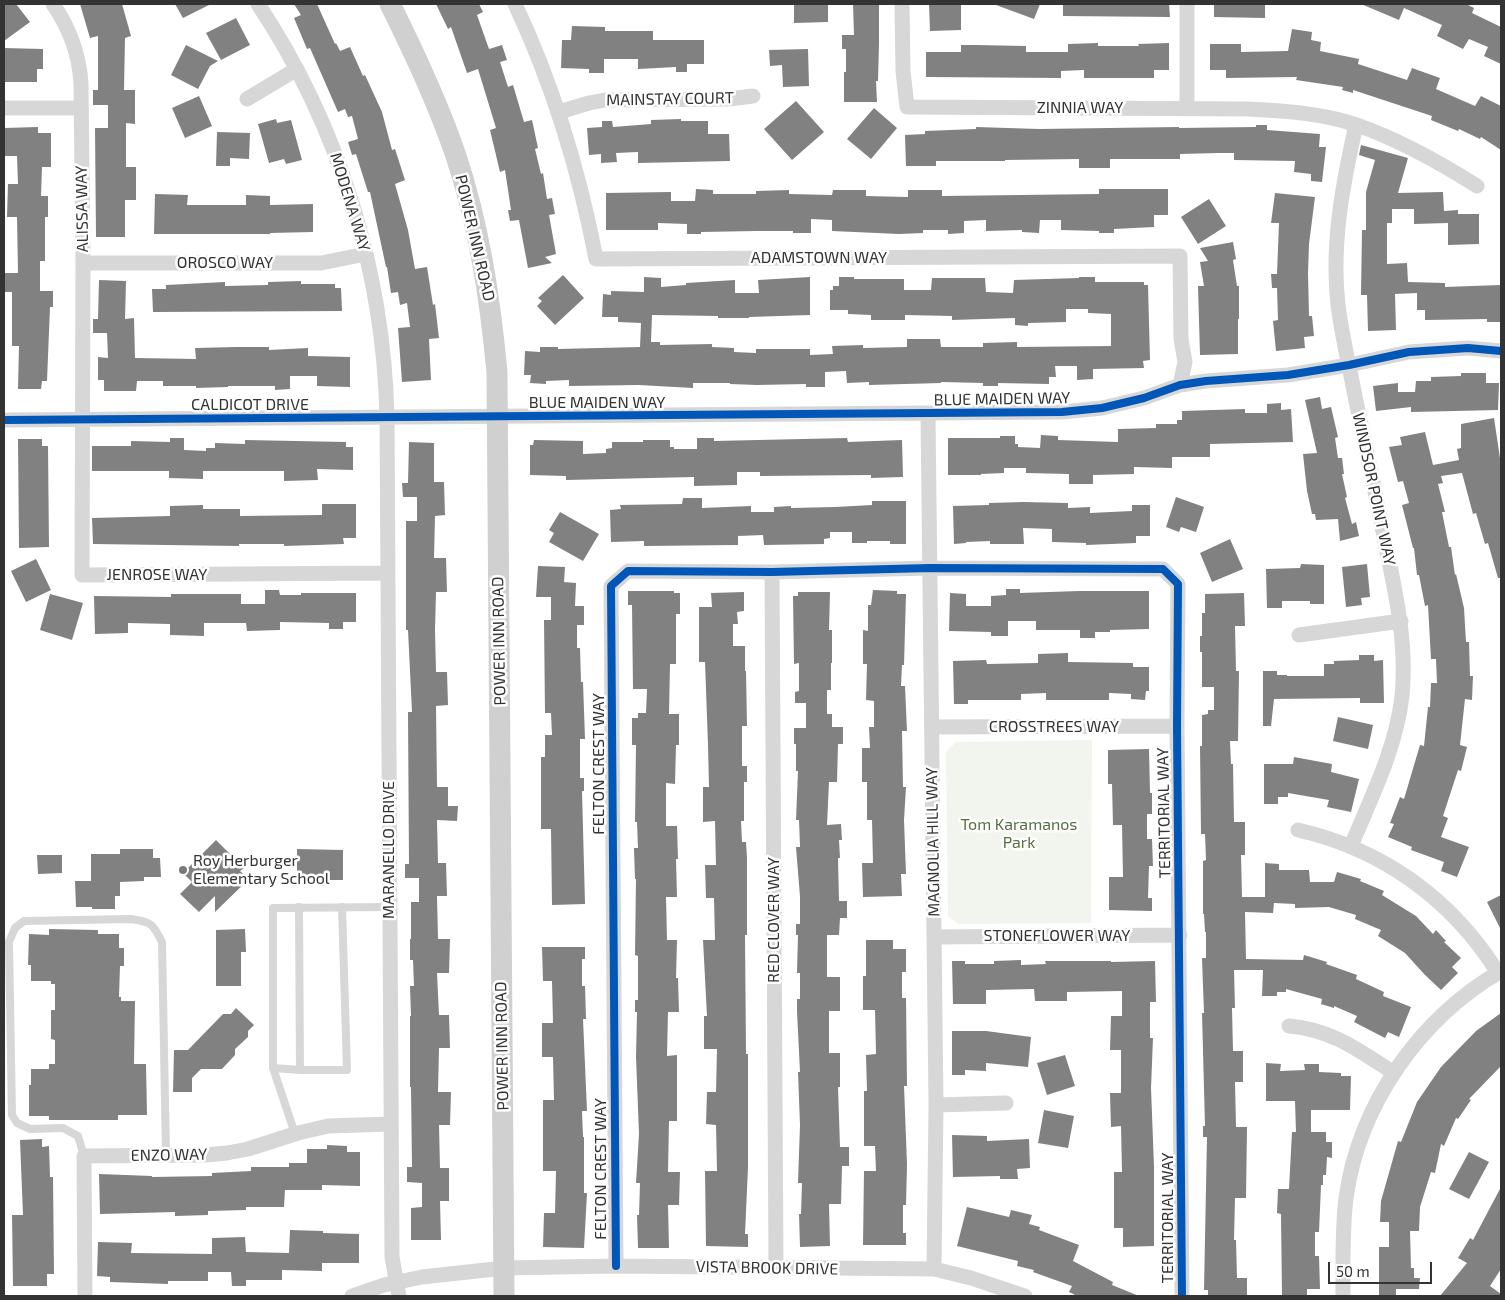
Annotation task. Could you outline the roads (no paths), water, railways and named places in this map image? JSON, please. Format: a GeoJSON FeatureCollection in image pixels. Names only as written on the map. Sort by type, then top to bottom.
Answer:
{"type":"FeatureCollection","features":[{"type":"Feature","properties":{"kind":"main road","name":"POWER INN ROAD"},"geometry":{"type":"LineString","coordinates":[[390,4],[418,59],[442,116],[455,155],[472,214],[492,314],[497,372],[504,1296]]}},
{"type":"Feature","properties":{"kind":"street","name":"ALISSA WAY"},"geometry":{"type":"LineString","coordinates":[[54,4],[64,20],[74,43],[80,67],[83,263],[82,420]]}},
{"type":"Feature","properties":{"kind":"street","name":"MODENA WAY"},"geometry":{"type":"LineString","coordinates":[[258,4],[297,69],[344,178],[366,254],[377,309],[383,354],[387,418]]}},
{"type":"Feature","properties":{"kind":"street","name":"ADAMSTOWN WAY"},"geometry":{"type":"LineString","coordinates":[[515,4],[528,31],[559,112],[578,174],[596,259],[1180,256],[1181,339],[1185,362],[1180,385]]}},
{"type":"Feature","properties":{"kind":"street","name":"ZINNIA WAY"},"geometry":{"type":"LineString","coordinates":[[902,4],[902,71],[907,107],[1283,111],[1356,125],[1410,146],[1477,186]]}},
{"type":"Feature","properties":{"kind":"street"},"geometry":{"type":"LineString","coordinates":[[1187,4],[1187,109]]}},
{"type":"Feature","properties":{"kind":"street"},"geometry":{"type":"LineString","coordinates":[[247,99],[297,69]]}},
{"type":"Feature","properties":{"kind":"street","name":"MAINSTAY COURT"},"geometry":{"type":"LineString","coordinates":[[559,112],[605,100],[729,99],[753,96]]}},
{"type":"Feature","properties":{"kind":"street"},"geometry":{"type":"LineString","coordinates":[[4,108],[80,108]]}},
{"type":"Feature","properties":{"kind":"street","name":"WINDSOR POINT WAY"},"geometry":{"type":"LineString","coordinates":[[1351,846],[1383,770],[1396,727],[1403,683],[1404,653],[1401,620],[1338,303],[1336,238],[1356,125]]}},
{"type":"Feature","properties":{"kind":"street","name":"OROSCO WAY"},"geometry":{"type":"LineString","coordinates":[[83,263],[321,263],[366,254]]}},
{"type":"Feature","properties":{"kind":"street","name":"BLUE MAIDEN WAY"},"geometry":{"type":"LineString","coordinates":[[497,417],[1062,412],[1102,408],[1144,398],[1180,385],[1206,381],[1288,375],[1349,365],[1409,352],[1468,348],[1501,351]]}},
{"type":"Feature","properties":{"kind":"street","name":"MAGNOLIA HILL WAY"},"geometry":{"type":"LineString","coordinates":[[928,414],[935,936],[936,1105],[934,1269]]}},
{"type":"Feature","properties":{"kind":"street","name":"CALDICOT DRIVE"},"geometry":{"type":"LineString","coordinates":[[4,420],[497,417]]}},
{"type":"Feature","properties":{"kind":"street","name":"MARANELLO DRIVE"},"geometry":{"type":"LineString","coordinates":[[387,418],[392,1257],[398,1289]]}},
{"type":"Feature","properties":{"kind":"street","name":"JENROSE WAY"},"geometry":{"type":"LineString","coordinates":[[82,420],[82,575],[388,574]]}},
{"type":"Feature","properties":{"kind":"street","name":"FELTON CREST WAY"},"geometry":{"type":"LineString","coordinates":[[616,1266],[611,586],[628,571],[772,572],[930,568]]}},
{"type":"Feature","properties":{"kind":"street","name":"TERRITORIAL WAY"},"geometry":{"type":"LineString","coordinates":[[930,568],[1163,569],[1178,584],[1177,726],[1182,1296]]}},
{"type":"Feature","properties":{"kind":"street","name":"RED CLOVER WAY"},"geometry":{"type":"LineString","coordinates":[[772,572],[776,1268]]}},
{"type":"Feature","properties":{"kind":"street"},"geometry":{"type":"LineString","coordinates":[[1299,635],[1401,620]]}},
{"type":"Feature","properties":{"kind":"street","name":"CROSSTREES WAY"},"geometry":{"type":"LineString","coordinates":[[932,727],[1177,726]]}},
{"type":"Feature","properties":{"kind":"street"},"geometry":{"type":"LineString","coordinates":[[1298,830],[1351,846],[1379,859],[1406,876],[1438,900],[1466,928],[1499,972],[1469,992],[1420,1038],[1394,1073],[1377,1102],[1353,1164],[1346,1196],[1343,1230],[1343,1296]]}},
{"type":"Feature","properties":{"kind":"street","name":"STONEFLOWER WAY"},"geometry":{"type":"LineString","coordinates":[[935,936],[1180,935]]}},
{"type":"Feature","properties":{"kind":"street"},"geometry":{"type":"LineString","coordinates":[[1289,1026],[1312,1029],[1334,1036],[1394,1073]]}},
{"type":"Feature","properties":{"kind":"street"},"geometry":{"type":"LineString","coordinates":[[936,1105],[1006,1103]]}},
{"type":"Feature","properties":{"kind":"street","name":"ENZO WAY"},"geometry":{"type":"LineString","coordinates":[[84,1156],[206,1156],[248,1150],[296,1134],[328,1126],[391,1124]]}},
{"type":"Feature","properties":{"kind":"street"},"geometry":{"type":"LineString","coordinates":[[84,1156],[85,1296]]}},
{"type":"Feature","properties":{"kind":"street","name":"VISTA BROOK DRIVE"},"geometry":{"type":"LineString","coordinates":[[352,1296],[398,1289],[422,1276],[504,1268],[616,1266],[934,1269],[1006,1288],[1025,1296]]}},
{"type":"Feature","properties":{"kind":"lane"},"geometry":{"type":"LineString","coordinates":[[299,907],[300,1070]]}},
{"type":"Feature","properties":{"kind":"lane"},"geometry":{"type":"LineString","coordinates":[[273,1068],[347,1070],[342,907]]}},
{"type":"Feature","properties":{"kind":"lane"},"geometry":{"type":"LineString","coordinates":[[296,1134],[273,1068],[272,908],[389,907]]}},
{"type":"Feature","properties":{"kind":"lane"},"geometry":{"type":"LineString","coordinates":[[84,1156],[78,1136],[71,1132],[63,1128],[30,1129],[17,1123],[12,1115],[9,942],[15,928],[24,921],[131,919],[147,921],[155,929],[162,942],[166,1156]]}},
{"type":"Feature","properties":{"kind":"place","name":"Roy Herburger Elementary School"},"geometry":{"type":"Point","coordinates":[183,870]}},
{"type":"Feature","properties":{"kind":"park label","name":"Tom Karamanos Park"},"geometry":{"type":"Point","coordinates":[1019,834]}}]}
